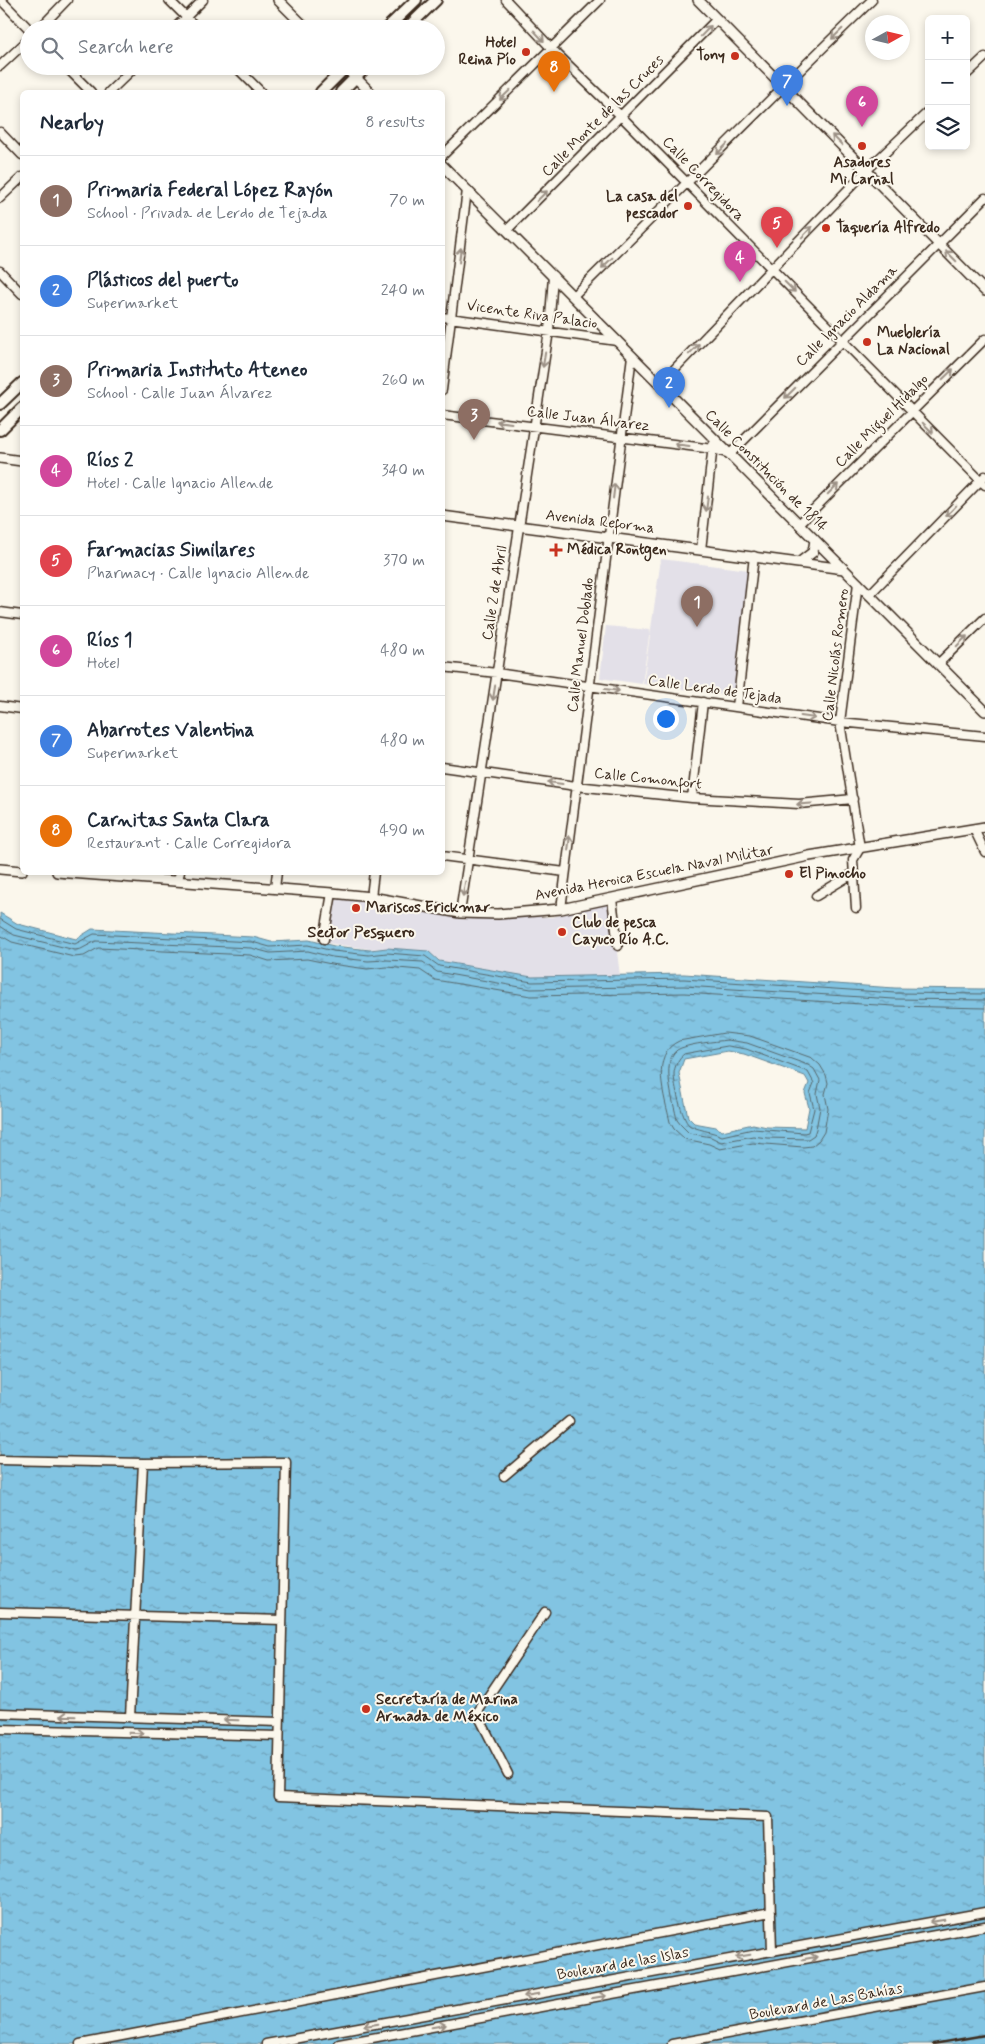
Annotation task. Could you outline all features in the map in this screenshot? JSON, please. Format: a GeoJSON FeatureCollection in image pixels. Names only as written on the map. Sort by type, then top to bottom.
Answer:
{"type":"FeatureCollection","features":[{"type":"Feature","properties":{"kind":"main road"},"geometry":{"type":"LineString","coordinates":[[395,20],[416,0]]}},
{"type":"Feature","properties":{"kind":"main road"},"geometry":{"type":"LineString","coordinates":[[415,20],[436,0]]}},
{"type":"Feature","properties":{"kind":"main road"},"geometry":{"type":"LineString","coordinates":[[322,90],[337,75]]}},
{"type":"Feature","properties":{"kind":"main road"},"geometry":{"type":"LineString","coordinates":[[343,90],[359,75]]}},
{"type":"Feature","properties":{"kind":"main road"},"geometry":{"type":"LineString","coordinates":[[0,404],[20,385]]}},
{"type":"Feature","properties":{"kind":"main road"},"geometry":{"type":"LineString","coordinates":[[0,430],[20,410]]}},
{"type":"Feature","properties":{"kind":"street"},"geometry":{"type":"LineString","coordinates":[[1,0],[20,20]]}},
{"type":"Feature","properties":{"kind":"street"},"geometry":{"type":"LineString","coordinates":[[48,20],[67,0]]}},
{"type":"Feature","properties":{"kind":"street"},"geometry":{"type":"LineString","coordinates":[[169,0],[189,20]]}},
{"type":"Feature","properties":{"kind":"street"},"geometry":{"type":"LineString","coordinates":[[183,20],[204,0]]}},
{"type":"Feature","properties":{"kind":"street"},"geometry":{"type":"LineString","coordinates":[[278,0],[298,20]]}},
{"type":"Feature","properties":{"kind":"street","name":"Calle Corregidora"},"geometry":{"type":"LineString","coordinates":[[506,0],[552,49],[622,117],[911,411],[984,480]]}},
{"type":"Feature","properties":{"kind":"street"},"geometry":{"type":"LineString","coordinates":[[445,153],[600,0]]}},
{"type":"Feature","properties":{"kind":"street"},"geometry":{"type":"LineString","coordinates":[[698,0],[985,291]]}},
{"type":"Feature","properties":{"kind":"street"},"geometry":{"type":"LineString","coordinates":[[573,296],[872,0]]}},
{"type":"Feature","properties":{"kind":"street","name":"Calle Monte de las Cruces"},"geometry":{"type":"LineString","coordinates":[[507,230],[622,117],[717,19]]}},
{"type":"Feature","properties":{"kind":"street"},"geometry":{"type":"LineString","coordinates":[[0,66],[20,47]]}},
{"type":"Feature","properties":{"kind":"street"},"geometry":{"type":"LineString","coordinates":[[970,71],[985,57]]}},
{"type":"Feature","properties":{"kind":"street"},"geometry":{"type":"LineString","coordinates":[[74,75],[89,90]]}},
{"type":"Feature","properties":{"kind":"street"},"geometry":{"type":"LineString","coordinates":[[111,90],[127,75]]}},
{"type":"Feature","properties":{"kind":"street"},"geometry":{"type":"LineString","coordinates":[[244,75],[258,90]]}},
{"type":"Feature","properties":{"kind":"street"},"geometry":{"type":"LineString","coordinates":[[353,75],[368,90]]}},
{"type":"Feature","properties":{"kind":"street"},"geometry":{"type":"LineString","coordinates":[[660,384],[867,170],[925,115]]}},
{"type":"Feature","properties":{"kind":"street"},"geometry":{"type":"LineString","coordinates":[[0,132],[20,153]]}},
{"type":"Feature","properties":{"kind":"street","name":"Calle Constitución de 1814"},"geometry":{"type":"LineString","coordinates":[[445,168],[985,711]]}},
{"type":"Feature","properties":{"kind":"street"},"geometry":{"type":"LineString","coordinates":[[0,198],[20,179]]}},
{"type":"Feature","properties":{"kind":"street"},"geometry":{"type":"LineString","coordinates":[[445,370],[453,318],[467,190]]}},
{"type":"Feature","properties":{"kind":"street","name":"Calle Ignacio Aldama"},"geometry":{"type":"LineString","coordinates":[[730,454],[985,198]]}},
{"type":"Feature","properties":{"kind":"street"},"geometry":{"type":"LineString","coordinates":[[0,271],[20,292]]}},
{"type":"Feature","properties":{"kind":"street","name":"Calle 2 de Abril"},"geometry":{"type":"LineString","coordinates":[[460,913],[549,332],[553,276]]}},
{"type":"Feature","properties":{"kind":"street","name":"Vicente Riva Palacio"},"geometry":{"type":"LineString","coordinates":[[445,317],[617,341]]}},
{"type":"Feature","properties":{"kind":"street","name":"Calle Miguel Hidalgo"},"geometry":{"type":"LineString","coordinates":[[799,524],[985,339]]}},
{"type":"Feature","properties":{"kind":"street","name":"Calle Manuel Doblado"},"geometry":{"type":"LineString","coordinates":[[561,908],[632,356]]}},
{"type":"Feature","properties":{"kind":"street","name":"Calle Juan Álvarez"},"geometry":{"type":"LineString","coordinates":[[445,415],[713,449],[730,454]]}},
{"type":"Feature","properties":{"kind":"street"},"geometry":{"type":"LineString","coordinates":[[702,550],[713,438]]}},
{"type":"Feature","properties":{"kind":"street"},"geometry":{"type":"LineString","coordinates":[[0,458],[20,461]]}},
{"type":"Feature","properties":{"kind":"street"},"geometry":{"type":"LineString","coordinates":[[869,595],[984,480]]}},
{"type":"Feature","properties":{"kind":"street","name":"Avenida Reforma"},"geometry":{"type":"LineString","coordinates":[[445,516],[844,569]]}},
{"type":"Feature","properties":{"kind":"street"},"geometry":{"type":"LineString","coordinates":[[800,562],[813,552],[815,547],[815,540],[809,534]]}},
{"type":"Feature","properties":{"kind":"street"},"geometry":{"type":"LineString","coordinates":[[737,707],[754,556]]}},
{"type":"Feature","properties":{"kind":"street","name":"Calle Nicolás Romero"},"geometry":{"type":"LineString","coordinates":[[858,583],[840,722],[860,848]]}},
{"type":"Feature","properties":{"kind":"street"},"geometry":{"type":"LineString","coordinates":[[0,612],[20,615]]}},
{"type":"Feature","properties":{"kind":"street"},"geometry":{"type":"LineString","coordinates":[[938,664],[985,618]]}},
{"type":"Feature","properties":{"kind":"street","name":"Calle Lerdo de Tejada"},"geometry":{"type":"LineString","coordinates":[[445,667],[497,673],[840,722],[985,736]]}},
{"type":"Feature","properties":{"kind":"street"},"geometry":{"type":"LineString","coordinates":[[692,798],[703,702]]}},
{"type":"Feature","properties":{"kind":"street"},"geometry":{"type":"LineString","coordinates":[[0,706],[20,710]]}},
{"type":"Feature","properties":{"kind":"street","name":"Calle Comonfort"},"geometry":{"type":"LineString","coordinates":[[445,767],[576,786],[692,798],[799,804],[853,800]]}},
{"type":"Feature","properties":{"kind":"street","name":"Avenida Heroica Escuela Naval Militar"},"geometry":{"type":"LineString","coordinates":[[149,875],[179,876],[332,893],[460,913],[498,914],[561,908],[809,856],[985,827]]}},
{"type":"Feature","properties":{"kind":"street"},"geometry":{"type":"LineString","coordinates":[[974,829],[985,852]]}},
{"type":"Feature","properties":{"kind":"street"},"geometry":{"type":"LineString","coordinates":[[856,908],[853,860],[860,848]]}},
{"type":"Feature","properties":{"kind":"street"},"geometry":{"type":"LineString","coordinates":[[445,856],[565,872]]}},
{"type":"Feature","properties":{"kind":"street"},"geometry":{"type":"LineString","coordinates":[[0,869],[20,870]]}},
{"type":"Feature","properties":{"kind":"street"},"geometry":{"type":"LineString","coordinates":[[816,896],[854,873]]}},
{"type":"Feature","properties":{"kind":"street"},"geometry":{"type":"LineString","coordinates":[[275,888],[277,875]]}},
{"type":"Feature","properties":{"kind":"street"},"geometry":{"type":"LineString","coordinates":[[371,898],[374,875]]}},
{"type":"Feature","properties":{"kind":"street"},"geometry":{"type":"LineString","coordinates":[[324,939],[332,893]]}},
{"type":"Feature","properties":{"kind":"street"},"geometry":{"type":"LineString","coordinates":[[612,898],[618,946]]}},
{"type":"Feature","properties":{"kind":"street"},"geometry":{"type":"LineString","coordinates":[[504,1476],[569,1421]]}},
{"type":"Feature","properties":{"kind":"street"},"geometry":{"type":"LineString","coordinates":[[0,1460],[143,1463],[286,1462],[278,1796],[768,1817],[772,1950]]}},
{"type":"Feature","properties":{"kind":"street"},"geometry":{"type":"LineString","coordinates":[[130,1717],[143,1463]]}},
{"type":"Feature","properties":{"kind":"street"},"geometry":{"type":"LineString","coordinates":[[0,1612],[282,1620]]}},
{"type":"Feature","properties":{"kind":"street"},"geometry":{"type":"LineString","coordinates":[[508,1774],[477,1713],[545,1612]]}},
{"type":"Feature","properties":{"kind":"street"},"geometry":{"type":"LineString","coordinates":[[0,1714],[279,1722]]}},
{"type":"Feature","properties":{"kind":"street"},"geometry":{"type":"LineString","coordinates":[[0,1729],[279,1736]]}},
{"type":"Feature","properties":{"kind":"street"},"geometry":{"type":"LineString","coordinates":[[80,2044],[771,1912]]}},
{"type":"Feature","properties":{"kind":"street","name":"Boulevard de las Islas"},"geometry":{"type":"LineString","coordinates":[[266,2044],[985,1912]]}},
{"type":"Feature","properties":{"kind":"street","name":"Boulevard de las Islas"},"geometry":{"type":"LineString","coordinates":[[339,2044],[985,1926]]}},
{"type":"Feature","properties":{"kind":"street","name":"Boulevard de Las Bahías"},"geometry":{"type":"LineString","coordinates":[[672,2044],[985,1988]]}},
{"type":"Feature","properties":{"kind":"shaded area"},"geometry":{"type":"Polygon","coordinates":[[[661,559],[749,570],[734,696],[643,684],[661,559]]]}},
{"type":"Feature","properties":{"kind":"shaded area"},"geometry":{"type":"Polygon","coordinates":[[[606,626],[650,630],[642,684],[600,678],[606,626]]]}},
{"type":"Feature","properties":{"kind":"shaded area"},"geometry":{"type":"Polygon","coordinates":[[[333,898],[460,916],[552,917],[611,903],[620,976],[532,977],[440,961],[428,951],[387,948],[370,949],[326,943],[333,898]]]}},
{"type":"Feature","properties":{"kind":"water"},"geometry":{"type":"Polygon","coordinates":[[[0,913],[18,924],[76,939],[92,929],[253,937],[271,942],[309,940],[334,946],[370,950],[387,948],[428,951],[439,961],[532,977],[684,974],[895,988],[985,989],[985,2044],[0,2044],[0,913]],[[728,1051],[684,1059],[679,1073],[688,1117],[694,1123],[716,1127],[722,1131],[753,1124],[767,1127],[805,1128],[809,1108],[805,1093],[809,1083],[805,1076],[744,1054],[728,1051]]]}},
{"type":"Feature","properties":{"kind":"railway"},"geometry":{"type":"LineString","coordinates":[[933,2044],[985,2035]]}},
{"type":"Feature","properties":{"kind":"place","name":"Hotel Reina Pío"},"geometry":{"type":"Point","coordinates":[526,52]}},
{"type":"Feature","properties":{"kind":"place","name":"Tony"},"geometry":{"type":"Point","coordinates":[735,56]}},
{"type":"Feature","properties":{"kind":"place","name":"Carnitas Santa Clara"},"geometry":{"type":"Point","coordinates":[554,92]}},
{"type":"Feature","properties":{"kind":"place","name":"Abarrotes Valentina"},"geometry":{"type":"Point","coordinates":[787,106]}},
{"type":"Feature","properties":{"kind":"place","name":"Ríos 1"},"geometry":{"type":"Point","coordinates":[862,127]}},
{"type":"Feature","properties":{"kind":"place","name":"Asadores Mi Carnal"},"geometry":{"type":"Point","coordinates":[862,146]}},
{"type":"Feature","properties":{"kind":"place","name":"La casa del pescador"},"geometry":{"type":"Point","coordinates":[688,206]}},
{"type":"Feature","properties":{"kind":"place","name":"Taquería Alfredo"},"geometry":{"type":"Point","coordinates":[826,228]}},
{"type":"Feature","properties":{"kind":"place","name":"Farmacias Similares"},"geometry":{"type":"Point","coordinates":[777,248]}},
{"type":"Feature","properties":{"kind":"place","name":"Ríos 2"},"geometry":{"type":"Point","coordinates":[740,282]}},
{"type":"Feature","properties":{"kind":"place","name":"Mueblería La Nacional"},"geometry":{"type":"Point","coordinates":[867,342]}},
{"type":"Feature","properties":{"kind":"place","name":"Plásticos del puerto"},"geometry":{"type":"Point","coordinates":[669,408]}},
{"type":"Feature","properties":{"kind":"place","name":"Primaria Instituto Ateneo"},"geometry":{"type":"Point","coordinates":[474,440]}},
{"type":"Feature","properties":{"kind":"place","name":"Médica Rontgen"},"geometry":{"type":"Point","coordinates":[556,550]}},
{"type":"Feature","properties":{"kind":"place","name":"Primaria Federal López Rayón"},"geometry":{"type":"Point","coordinates":[697,627]}},
{"type":"Feature","properties":{"kind":"place","name":"El Pinocho"},"geometry":{"type":"Point","coordinates":[789,874]}},
{"type":"Feature","properties":{"kind":"place","name":"Mariscos Erickmar"},"geometry":{"type":"Point","coordinates":[356,908]}},
{"type":"Feature","properties":{"kind":"place","name":"Club de pesca Cayuco Río A.C."},"geometry":{"type":"Point","coordinates":[562,932]}},
{"type":"Feature","properties":{"kind":"place","name":"Secretaría de Marina Armada de México"},"geometry":{"type":"Point","coordinates":[366,1709]}},
{"type":"Feature","properties":{"kind":"district","name":"Sector Pesquero"},"geometry":{"type":"Point","coordinates":[361,932]}}]}
